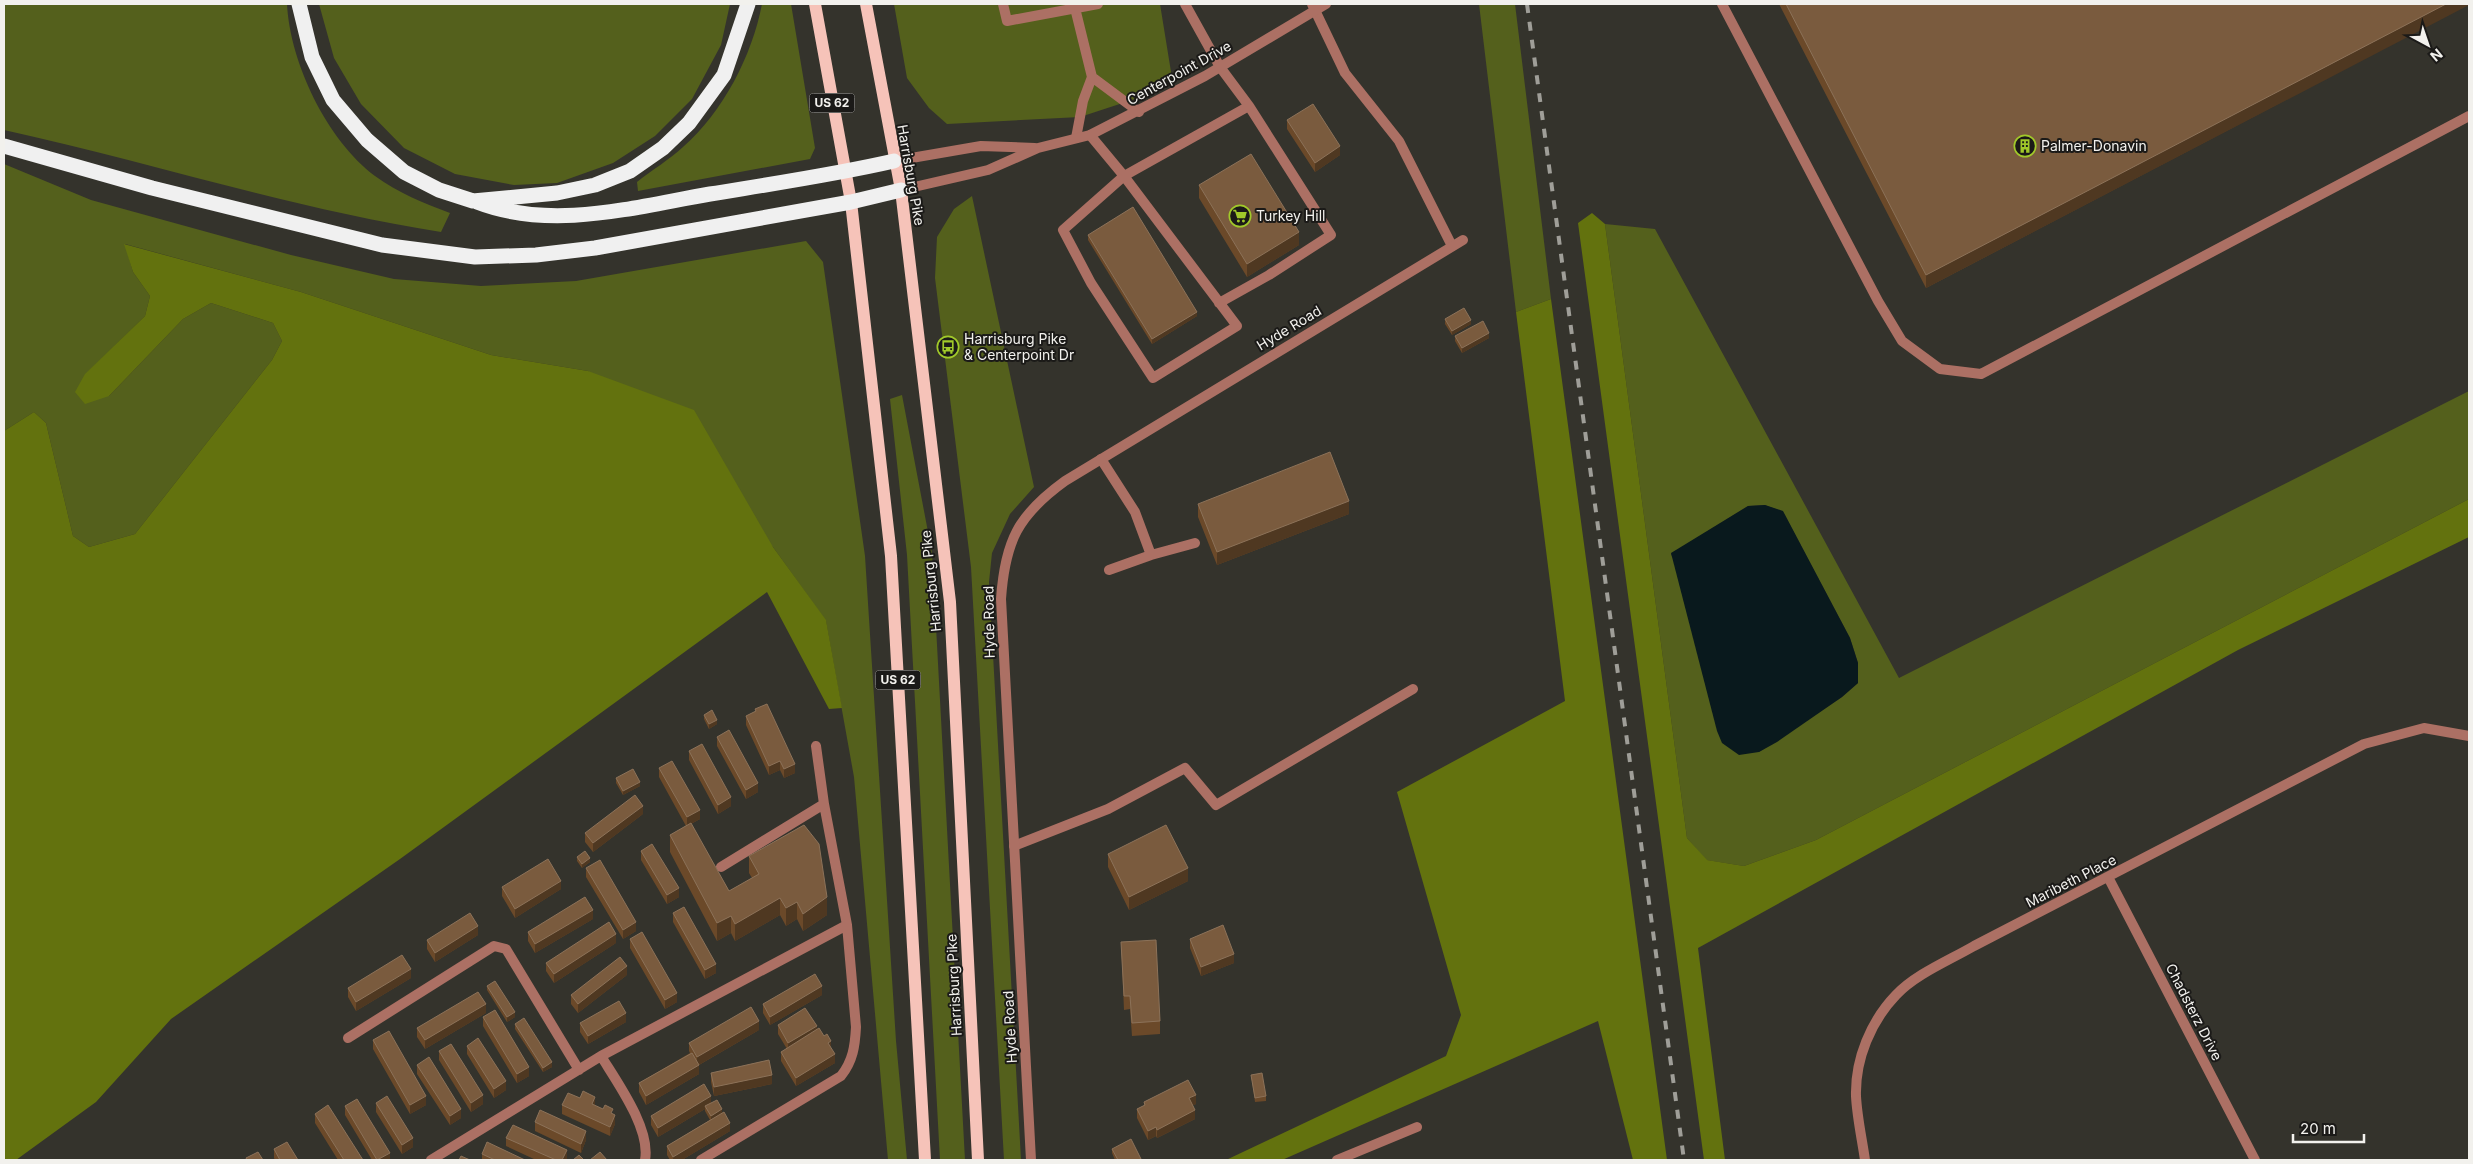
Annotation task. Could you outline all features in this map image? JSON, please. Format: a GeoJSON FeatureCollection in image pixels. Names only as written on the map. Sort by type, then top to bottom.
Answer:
{"type":"FeatureCollection","features":[{"type":"Feature","properties":{"kind":"highway"},"geometry":{"type":"LineString","coordinates":[[299,4],[312,57],[333,100],[367,140],[404,172],[439,190],[500,211],[528,216],[579,216],[844,172],[894,160]]}},
{"type":"Feature","properties":{"kind":"highway"},"geometry":{"type":"LineString","coordinates":[[473,201],[557,193],[594,185],[630,171],[663,148],[689,123],[724,75],[748,4]]}},
{"type":"Feature","properties":{"kind":"highway"},"geometry":{"type":"LineString","coordinates":[[4,146],[152,188],[382,245],[475,257],[536,256],[595,248],[851,202],[901,190]]}},
{"type":"Feature","properties":{"kind":"main road","name":"US 62"},"geometry":{"type":"LineString","coordinates":[[815,4],[844,172],[851,202],[891,556],[925,1160]]}},
{"type":"Feature","properties":{"kind":"main road","name":"Harrisburg Pike"},"geometry":{"type":"LineString","coordinates":[[866,4],[901,190],[950,602],[978,1160]]}},
{"type":"Feature","properties":{"kind":"street"},"geometry":{"type":"LineString","coordinates":[[1004,4],[1007,21],[1054,8],[1075,8],[1093,4]]}},
{"type":"Feature","properties":{"kind":"street"},"geometry":{"type":"LineString","coordinates":[[1185,4],[1220,67],[1249,106],[1331,235],[1269,275],[1219,303]]}},
{"type":"Feature","properties":{"kind":"street","name":"Centerpoint Drive"},"geometry":{"type":"LineString","coordinates":[[901,190],[988,170],[1038,148],[1090,136],[1139,112],[1220,67],[1314,7],[1326,4]]}},
{"type":"Feature","properties":{"kind":"street"},"geometry":{"type":"LineString","coordinates":[[1722,4],[1878,301],[1902,341],[1940,369],[1981,374],[2469,116]]}},
{"type":"Feature","properties":{"kind":"street"},"geometry":{"type":"LineString","coordinates":[[1314,7],[1345,73],[1400,141],[1452,246]]}},
{"type":"Feature","properties":{"kind":"street"},"geometry":{"type":"LineString","coordinates":[[1075,8],[1092,78],[1083,102],[1076,138]]}},
{"type":"Feature","properties":{"kind":"street"},"geometry":{"type":"LineString","coordinates":[[1092,78],[1139,112]]}},
{"type":"Feature","properties":{"kind":"street"},"geometry":{"type":"LineString","coordinates":[[1090,136],[1124,176],[1237,326],[1153,378],[1091,283],[1063,230],[1124,176],[1249,106]]}},
{"type":"Feature","properties":{"kind":"street","name":"Centerpoint Drive"},"geometry":{"type":"LineString","coordinates":[[894,160],[982,146],[1038,148]]}},
{"type":"Feature","properties":{"kind":"street","name":"Hyde Road"},"geometry":{"type":"LineString","coordinates":[[1031,1160],[1001,599],[1006,554],[1013,535],[1032,507],[1065,481],[1463,240]]}},
{"type":"Feature","properties":{"kind":"street"},"geometry":{"type":"LineString","coordinates":[[1101,459],[1136,512],[1151,555]]}},
{"type":"Feature","properties":{"kind":"street"},"geometry":{"type":"LineString","coordinates":[[1109,570],[1151,555],[1196,543]]}},
{"type":"Feature","properties":{"kind":"street"},"geometry":{"type":"LineString","coordinates":[[1014,846],[1108,809],[1185,768],[1216,805],[1413,689]]}},
{"type":"Feature","properties":{"kind":"street","name":"Maribeth Place"},"geometry":{"type":"LineString","coordinates":[[1865,1160],[1856,1096],[1857,1068],[1870,1033],[1879,1017],[1896,994],[1918,978],[1966,951],[2364,744],[2424,728],[2469,736]]}},
{"type":"Feature","properties":{"kind":"street"},"geometry":{"type":"LineString","coordinates":[[701,1160],[840,1076],[850,1065],[856,1044],[847,925],[824,804],[816,746]]}},
{"type":"Feature","properties":{"kind":"street"},"geometry":{"type":"LineString","coordinates":[[721,867],[824,804]]}},
{"type":"Feature","properties":{"kind":"street","name":"Chadsterz Drive"},"geometry":{"type":"LineString","coordinates":[[2108,877],[2254,1160]]}},
{"type":"Feature","properties":{"kind":"street"},"geometry":{"type":"LineString","coordinates":[[431,1160],[601,1056],[847,925]]}},
{"type":"Feature","properties":{"kind":"street"},"geometry":{"type":"LineString","coordinates":[[348,1038],[494,946],[506,949],[579,1070]]}},
{"type":"Feature","properties":{"kind":"street"},"geometry":{"type":"LineString","coordinates":[[601,1056],[635,1114],[642,1136],[645,1160]]}},
{"type":"Feature","properties":{"kind":"street"},"geometry":{"type":"LineString","coordinates":[[1337,1160],[1417,1127]]}},
{"type":"Feature","properties":{"kind":"green space"},"geometry":{"type":"Polygon","coordinates":[[[4,4],[287,4],[295,51],[304,75],[314,99],[341,142],[358,161],[384,182],[402,193],[450,213],[441,232],[331,211],[4,130],[4,4]]]}},
{"type":"Feature","properties":{"kind":"green space"},"geometry":{"type":"Polygon","coordinates":[[[319,4],[730,4],[721,45],[692,99],[655,136],[613,163],[557,183],[514,185],[455,174],[404,148],[361,104],[334,58],[319,4]]]}},
{"type":"Feature","properties":{"kind":"green space"},"geometry":{"type":"Polygon","coordinates":[[[762,4],[791,4],[815,148],[810,159],[638,191],[637,182],[683,147],[711,117],[723,100],[743,63],[762,4]]]}},
{"type":"Feature","properties":{"kind":"green space"},"geometry":{"type":"Polygon","coordinates":[[[894,4],[1160,4],[1172,78],[1138,98],[1080,117],[947,124],[929,108],[907,78],[894,4]]]}},
{"type":"Feature","properties":{"kind":"green space"},"geometry":{"type":"Polygon","coordinates":[[[1479,4],[1515,4],[1551,299],[1516,312],[1479,4]]]}},
{"type":"Feature","properties":{"kind":"green space"},"geometry":{"type":"Polygon","coordinates":[[[4,164],[91,200],[291,255],[394,279],[481,286],[576,281],[806,241],[823,262],[865,556],[896,1041],[907,1160],[888,1160],[854,777],[826,621],[773,547],[588,371],[491,355],[301,292],[125,244],[133,272],[150,296],[145,316],[85,375],[109,396],[183,319],[211,303],[273,323],[282,341],[272,360],[135,534],[89,547],[73,536],[46,423],[34,412],[4,431],[4,164]]]}},
{"type":"Feature","properties":{"kind":"green space"},"geometry":{"type":"Polygon","coordinates":[[[972,196],[1034,487],[1010,514],[992,553],[989,582],[1021,1160],[1004,1160],[971,567],[935,278],[937,237],[954,209],[972,196]]]}},
{"type":"Feature","properties":{"kind":"green space"},"geometry":{"type":"Polygon","coordinates":[[[1592,213],[1605,224],[1687,838],[1707,860],[1744,866],[1816,840],[2469,499],[2469,537],[2238,650],[1698,948],[1725,1160],[1704,1160],[1578,223],[1592,213]]]}},
{"type":"Feature","properties":{"kind":"green space"},"geometry":{"type":"Polygon","coordinates":[[[1605,224],[1655,229],[1899,678],[2469,391],[2469,499],[1816,840],[1744,866],[1706,860],[1687,838],[1605,224]],[[1765,505],[1748,506],[1671,554],[1759,752],[1842,697],[1858,683],[1858,663],[1850,638],[1783,512],[1765,505]]]}},
{"type":"Feature","properties":{"kind":"green space"},"geometry":{"type":"Polygon","coordinates":[[[124,244],[301,292],[491,355],[588,371],[694,410],[773,547],[826,620],[842,708],[829,709],[767,592],[400,859],[171,1019],[96,1102],[16,1160],[4,1160],[4,431],[34,412],[46,423],[73,536],[89,547],[135,534],[272,360],[282,341],[273,323],[211,303],[183,319],[109,396],[85,404],[75,392],[85,374],[145,316],[150,296],[133,272],[124,244]]]}},
{"type":"Feature","properties":{"kind":"green space"},"geometry":{"type":"Polygon","coordinates":[[[1551,299],[1667,1160],[1633,1160],[1598,1021],[1282,1160],[1226,1160],[1446,1056],[1461,1015],[1397,792],[1565,701],[1516,312],[1551,299]]]}},
{"type":"Feature","properties":{"kind":"green space"},"geometry":{"type":"Polygon","coordinates":[[[902,395],[932,553],[965,1160],[940,1160],[907,555],[890,399],[902,395]]]}},
{"type":"Feature","properties":{"kind":"shaded area"},"geometry":{"type":"Polygon","coordinates":[[[1765,505],[1783,511],[1850,638],[1858,663],[1858,683],[1842,697],[1777,742],[1759,752],[1739,755],[1722,743],[1717,731],[1671,553],[1748,506],[1765,505]]]}},
{"type":"Feature","properties":{"kind":"building","name":"Palmer-Donavin"},"geometry":{"type":"Polygon","coordinates":[[[1786,4],[2446,4],[1926,275],[1786,4]]]}},
{"type":"Feature","properties":{"kind":"building"},"geometry":{"type":"Polygon","coordinates":[[[1313,104],[1340,146],[1315,163],[1287,120],[1313,104]]]}},
{"type":"Feature","properties":{"kind":"building"},"geometry":{"type":"Polygon","coordinates":[[[1251,154],[1299,232],[1247,264],[1199,185],[1251,154]]]}},
{"type":"Feature","properties":{"kind":"building"},"geometry":{"type":"Polygon","coordinates":[[[1133,207],[1197,312],[1152,339],[1088,235],[1133,207]]]}},
{"type":"Feature","properties":{"kind":"building"},"geometry":{"type":"Polygon","coordinates":[[[1464,308],[1471,320],[1452,331],[1445,319],[1464,308]]]}},
{"type":"Feature","properties":{"kind":"building"},"geometry":{"type":"Polygon","coordinates":[[[1483,321],[1489,333],[1462,348],[1455,336],[1483,321]]]}},
{"type":"Feature","properties":{"kind":"building"},"geometry":{"type":"Polygon","coordinates":[[[1330,452],[1349,501],[1217,552],[1198,504],[1330,452]]]}},
{"type":"Feature","properties":{"kind":"building"},"geometry":{"type":"Polygon","coordinates":[[[767,704],[795,764],[784,769],[780,761],[769,766],[746,716],[756,711],[755,709],[767,704]]]}},
{"type":"Feature","properties":{"kind":"building"},"geometry":{"type":"Polygon","coordinates":[[[712,710],[717,720],[709,724],[704,715],[712,710]]]}},
{"type":"Feature","properties":{"kind":"building"},"geometry":{"type":"Polygon","coordinates":[[[729,730],[758,783],[746,790],[717,737],[729,730]]]}},
{"type":"Feature","properties":{"kind":"building"},"geometry":{"type":"Polygon","coordinates":[[[702,744],[731,797],[718,805],[689,751],[702,744]]]}},
{"type":"Feature","properties":{"kind":"building"},"geometry":{"type":"Polygon","coordinates":[[[672,761],[700,810],[687,817],[659,768],[672,761]]]}},
{"type":"Feature","properties":{"kind":"building"},"geometry":{"type":"Polygon","coordinates":[[[633,769],[640,782],[623,791],[616,778],[633,769]]]}},
{"type":"Feature","properties":{"kind":"building"},"geometry":{"type":"Polygon","coordinates":[[[635,795],[643,806],[593,843],[585,833],[635,795]]]}},
{"type":"Feature","properties":{"kind":"building"},"geometry":{"type":"Polygon","coordinates":[[[691,823],[729,891],[759,874],[749,856],[804,825],[819,844],[827,897],[803,914],[797,902],[786,908],[780,898],[735,924],[731,916],[717,923],[670,835],[691,823]]]}},
{"type":"Feature","properties":{"kind":"building"},"geometry":{"type":"Polygon","coordinates":[[[1166,825],[1188,868],[1129,897],[1108,854],[1166,825]]]}},
{"type":"Feature","properties":{"kind":"building"},"geometry":{"type":"Polygon","coordinates":[[[652,844],[679,888],[667,895],[641,851],[652,844]]]}},
{"type":"Feature","properties":{"kind":"building"},"geometry":{"type":"Polygon","coordinates":[[[585,851],[590,858],[582,864],[577,857],[585,851]]]}},
{"type":"Feature","properties":{"kind":"building"},"geometry":{"type":"Polygon","coordinates":[[[548,859],[561,881],[515,909],[502,887],[548,859]]]}},
{"type":"Feature","properties":{"kind":"building"},"geometry":{"type":"Polygon","coordinates":[[[600,860],[636,922],[623,930],[586,868],[600,860]]]}},
{"type":"Feature","properties":{"kind":"building"},"geometry":{"type":"Polygon","coordinates":[[[585,897],[593,910],[535,944],[528,932],[585,897]]]}},
{"type":"Feature","properties":{"kind":"building"},"geometry":{"type":"Polygon","coordinates":[[[684,907],[716,964],[705,970],[673,913],[684,907]]]}},
{"type":"Feature","properties":{"kind":"building"},"geometry":{"type":"Polygon","coordinates":[[[470,913],[478,926],[435,953],[427,940],[470,913]]]}},
{"type":"Feature","properties":{"kind":"building"},"geometry":{"type":"Polygon","coordinates":[[[609,922],[616,934],[554,974],[546,963],[609,922]]]}},
{"type":"Feature","properties":{"kind":"building"},"geometry":{"type":"Polygon","coordinates":[[[1223,925],[1234,954],[1201,967],[1190,939],[1223,925]]]}},
{"type":"Feature","properties":{"kind":"building"},"geometry":{"type":"Polygon","coordinates":[[[642,932],[677,993],[665,1000],[630,939],[642,932]]]}},
{"type":"Feature","properties":{"kind":"building"},"geometry":{"type":"Polygon","coordinates":[[[1156,940],[1160,1021],[1132,1023],[1130,996],[1124,996],[1121,942],[1156,940]]]}},
{"type":"Feature","properties":{"kind":"building"},"geometry":{"type":"Polygon","coordinates":[[[402,955],[411,969],[356,1002],[348,988],[402,955]]]}},
{"type":"Feature","properties":{"kind":"building"},"geometry":{"type":"Polygon","coordinates":[[[620,957],[627,966],[578,1004],[571,995],[620,957]]]}},
{"type":"Feature","properties":{"kind":"building"},"geometry":{"type":"Polygon","coordinates":[[[815,974],[822,986],[770,1017],[763,1004],[815,974]]]}},
{"type":"Feature","properties":{"kind":"building"},"geometry":{"type":"Polygon","coordinates":[[[495,981],[515,1012],[507,1017],[487,986],[495,981]]]}},
{"type":"Feature","properties":{"kind":"building"},"geometry":{"type":"Polygon","coordinates":[[[478,992],[486,1004],[425,1040],[417,1028],[478,992]]]}},
{"type":"Feature","properties":{"kind":"building"},"geometry":{"type":"Polygon","coordinates":[[[619,1001],[626,1013],[588,1036],[580,1023],[619,1001]]]}},
{"type":"Feature","properties":{"kind":"building"},"geometry":{"type":"Polygon","coordinates":[[[751,1007],[759,1021],[697,1057],[689,1043],[751,1007]]]}},
{"type":"Feature","properties":{"kind":"building"},"geometry":{"type":"Polygon","coordinates":[[[805,1008],[817,1026],[788,1043],[778,1025],[805,1008]]]}},
{"type":"Feature","properties":{"kind":"building"},"geometry":{"type":"Polygon","coordinates":[[[495,1010],[529,1067],[517,1074],[483,1017],[495,1010]]]}},
{"type":"Feature","properties":{"kind":"building"},"geometry":{"type":"Polygon","coordinates":[[[524,1018],[552,1062],[543,1068],[515,1024],[524,1018]]]}},
{"type":"Feature","properties":{"kind":"building"},"geometry":{"type":"Polygon","coordinates":[[[819,1028],[824,1036],[827,1034],[831,1041],[828,1043],[835,1054],[796,1078],[781,1052],[819,1028]]]}},
{"type":"Feature","properties":{"kind":"building"},"geometry":{"type":"Polygon","coordinates":[[[389,1031],[426,1096],[410,1105],[373,1040],[389,1031]]]}},
{"type":"Feature","properties":{"kind":"building"},"geometry":{"type":"Polygon","coordinates":[[[478,1038],[506,1081],[494,1089],[467,1046],[478,1038]]]}},
{"type":"Feature","properties":{"kind":"building"},"geometry":{"type":"Polygon","coordinates":[[[451,1044],[483,1095],[471,1103],[439,1051],[451,1044]]]}},
{"type":"Feature","properties":{"kind":"building"},"geometry":{"type":"Polygon","coordinates":[[[692,1053],[699,1065],[646,1096],[639,1083],[692,1053]]]}},
{"type":"Feature","properties":{"kind":"building"},"geometry":{"type":"Polygon","coordinates":[[[429,1057],[461,1109],[450,1116],[417,1065],[429,1057]]]}},
{"type":"Feature","properties":{"kind":"building"},"geometry":{"type":"Polygon","coordinates":[[[769,1060],[772,1075],[714,1087],[711,1073],[769,1060]]]}},
{"type":"Feature","properties":{"kind":"building"},"geometry":{"type":"Polygon","coordinates":[[[1262,1073],[1266,1096],[1255,1098],[1251,1075],[1262,1073]]]}},
{"type":"Feature","properties":{"kind":"building"},"geometry":{"type":"Polygon","coordinates":[[[1188,1080],[1196,1095],[1189,1098],[1195,1110],[1157,1130],[1156,1127],[1148,1131],[1137,1109],[1145,1105],[1144,1102],[1188,1080]]]}},
{"type":"Feature","properties":{"kind":"building"},"geometry":{"type":"Polygon","coordinates":[[[704,1084],[711,1096],[658,1128],[651,1116],[704,1084]]]}},
{"type":"Feature","properties":{"kind":"building"},"geometry":{"type":"Polygon","coordinates":[[[583,1091],[595,1097],[592,1104],[603,1109],[605,1105],[613,1109],[611,1113],[615,1115],[610,1127],[562,1105],[568,1093],[580,1098],[583,1091]]]}},
{"type":"Feature","properties":{"kind":"building"},"geometry":{"type":"Polygon","coordinates":[[[387,1096],[413,1138],[402,1145],[376,1103],[387,1096]]]}},
{"type":"Feature","properties":{"kind":"building"},"geometry":{"type":"Polygon","coordinates":[[[357,1099],[390,1153],[377,1160],[345,1106],[357,1099]]]}},
{"type":"Feature","properties":{"kind":"building"},"geometry":{"type":"Polygon","coordinates":[[[717,1100],[722,1109],[711,1116],[705,1106],[717,1100]]]}},
{"type":"Feature","properties":{"kind":"building"},"geometry":{"type":"Polygon","coordinates":[[[328,1105],[363,1160],[344,1160],[315,1114],[328,1105]]]}},
{"type":"Feature","properties":{"kind":"building"},"geometry":{"type":"Polygon","coordinates":[[[540,1110],[586,1131],[581,1144],[535,1122],[540,1110]]]}},
{"type":"Feature","properties":{"kind":"building"},"geometry":{"type":"Polygon","coordinates":[[[724,1112],[730,1123],[673,1157],[667,1146],[724,1112]]]}},
{"type":"Feature","properties":{"kind":"building"},"geometry":{"type":"Polygon","coordinates":[[[513,1125],[567,1150],[562,1160],[556,1160],[506,1138],[513,1125]]]}},
{"type":"Feature","properties":{"kind":"building"},"geometry":{"type":"Polygon","coordinates":[[[1131,1139],[1141,1159],[1118,1160],[1112,1149],[1131,1139]]]}},
{"type":"Feature","properties":{"kind":"building"},"geometry":{"type":"Polygon","coordinates":[[[287,1142],[298,1160],[280,1160],[274,1149],[287,1142]]]}},
{"type":"Feature","properties":{"kind":"building"},"geometry":{"type":"Polygon","coordinates":[[[487,1142],[525,1160],[495,1160],[482,1154],[487,1142]]]}},
{"type":"Feature","properties":{"kind":"building"},"geometry":{"type":"Polygon","coordinates":[[[258,1152],[263,1160],[247,1160],[246,1158],[258,1152]]]}},
{"type":"Feature","properties":{"kind":"building"},"geometry":{"type":"Polygon","coordinates":[[[600,1152],[607,1160],[590,1160],[600,1152]]]}},
{"type":"Feature","properties":{"kind":"building"},"geometry":{"type":"Polygon","coordinates":[[[579,1155],[584,1160],[573,1160],[579,1155]]]}},
{"type":"Feature","properties":{"kind":"building"},"geometry":{"type":"Polygon","coordinates":[[[461,1156],[470,1160],[459,1160],[461,1156]]]}},
{"type":"Feature","properties":{"kind":"railway"},"geometry":{"type":"LineString","coordinates":[[1527,4],[1684,1160]]}},
{"type":"Feature","properties":{"kind":"place","name":"Palmer-Donavin"},"geometry":{"type":"Point","coordinates":[2025,146]}},
{"type":"Feature","properties":{"kind":"place","name":"Turkey Hill"},"geometry":{"type":"Point","coordinates":[1240,216]}},
{"type":"Feature","properties":{"kind":"place","name":"Harrisburg Pike & Centerpoint Dr"},"geometry":{"type":"Point","coordinates":[948,347]}}]}
